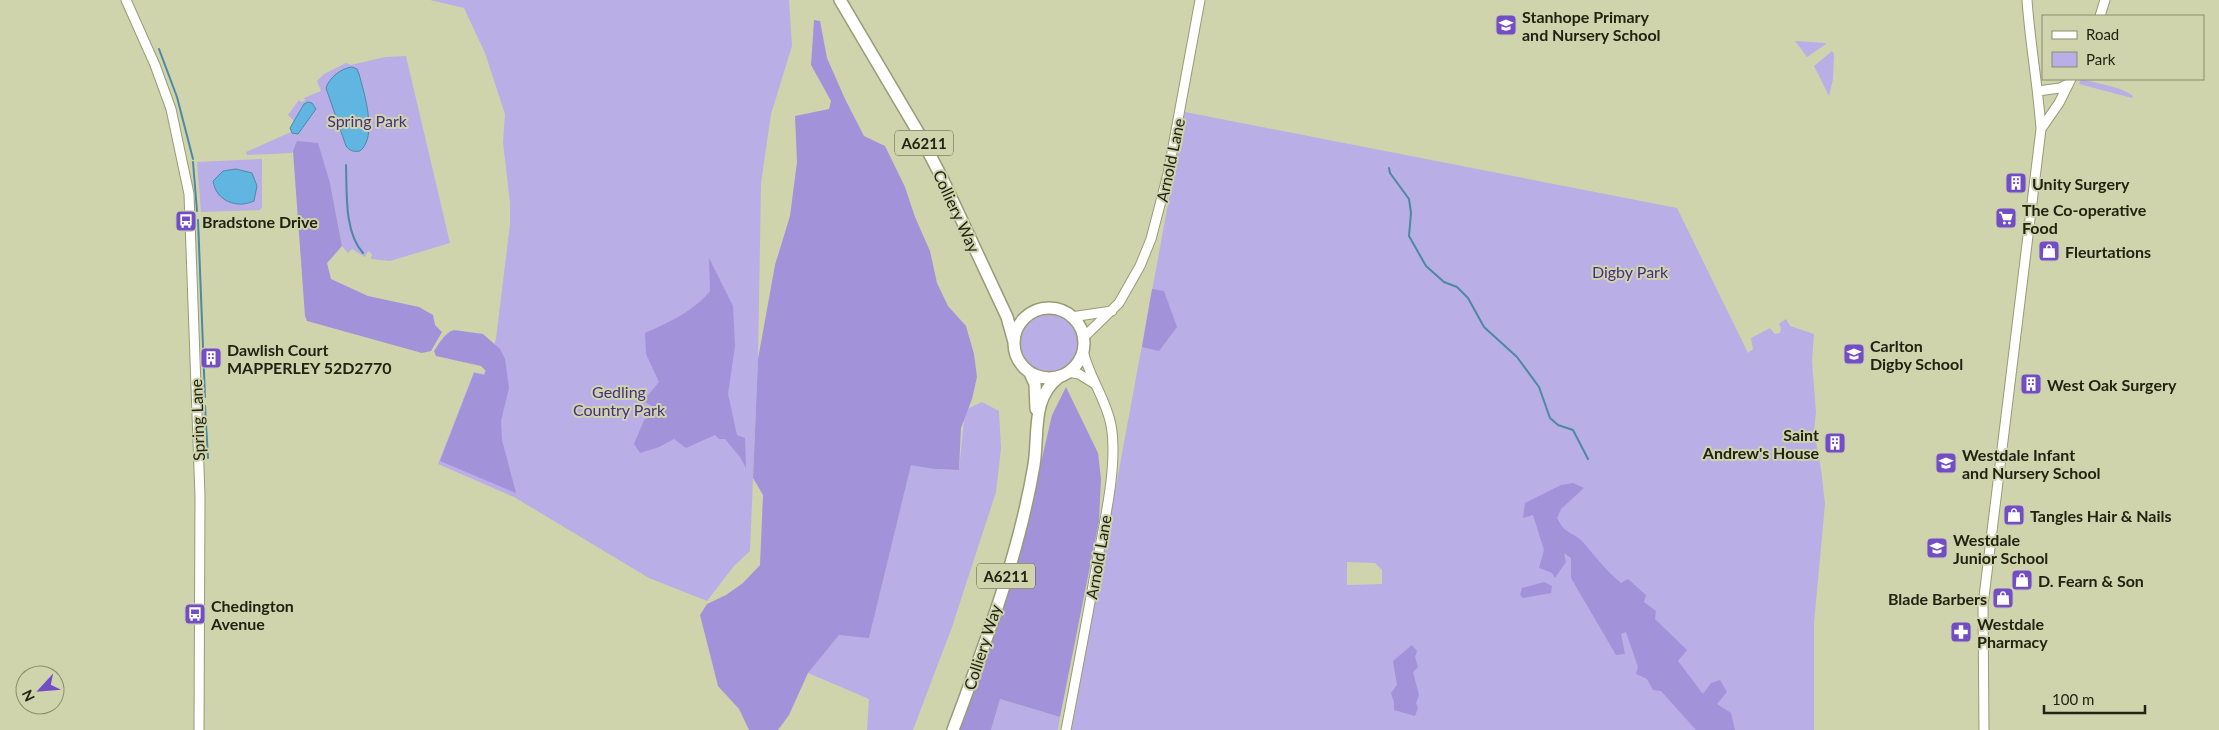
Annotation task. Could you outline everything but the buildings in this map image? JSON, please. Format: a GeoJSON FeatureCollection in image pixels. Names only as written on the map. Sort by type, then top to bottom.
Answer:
{"type":"FeatureCollection","features":[{"type":"Feature","properties":{"kind":"main road","name":"Colliery Way"},"geometry":{"type":"LineString","coordinates":[[840,0],[922,140],[967,229],[1012,327],[1014,342]]}},
{"type":"Feature","properties":{"kind":"main road","name":"Colliery Way"},"geometry":{"type":"LineString","coordinates":[[995,293],[1013,312],[1023,315],[1030,314]]}},
{"type":"Feature","properties":{"kind":"main road"},"geometry":{"type":"LineString","coordinates":[[1049,308],[1062,311],[1071,316],[1078,325],[1083,344],[1078,362],[1063,375],[1040,377],[1030,373],[1017,359],[1014,342],[1020,324],[1030,314],[1049,308]]}},
{"type":"Feature","properties":{"kind":"main road","name":"Colliery Way"},"geometry":{"type":"LineString","coordinates":[[953,730],[991,622],[1027,503],[1034,462],[1037,416],[1035,384],[1030,373]]}},
{"type":"Feature","properties":{"kind":"main road","name":"Colliery Way"},"geometry":{"type":"LineString","coordinates":[[1037,416],[1041,400],[1048,386],[1063,375]]}},
{"type":"Feature","properties":{"kind":"street","name":"Spring Lane"},"geometry":{"type":"LineString","coordinates":[[126,0],[155,65],[170,109],[188,194],[200,496],[199,730]]}},
{"type":"Feature","properties":{"kind":"street","name":"Arnold Lane"},"geometry":{"type":"LineString","coordinates":[[1066,730],[1104,528],[1112,446],[1111,425],[1088,366],[1083,344],[1126,292],[1140,266],[1151,239],[1160,207],[1200,0]]}},
{"type":"Feature","properties":{"kind":"street"},"geometry":{"type":"LineString","coordinates":[[1984,730],[1983,605],[2041,129],[2027,0]]}},
{"type":"Feature","properties":{"kind":"street"},"geometry":{"type":"LineString","coordinates":[[2100,15],[2105,0]]}},
{"type":"Feature","properties":{"kind":"street"},"geometry":{"type":"LineString","coordinates":[[2038,91],[2060,88],[2069,81]]}},
{"type":"Feature","properties":{"kind":"street"},"geometry":{"type":"LineString","coordinates":[[2041,129],[2059,103],[2069,81]]}},
{"type":"Feature","properties":{"kind":"street"},"geometry":{"type":"LineString","coordinates":[[1071,316],[1112,311]]}},
{"type":"Feature","properties":{"kind":"street"},"geometry":{"type":"LineString","coordinates":[[1063,375],[1084,376],[1097,386]]}},
{"type":"Feature","properties":{"kind":"green space","name":"Gedling Country Park"},"geometry":{"type":"Polygon","coordinates":[[[430,0],[789,0],[792,46],[771,114],[761,183],[758,359],[750,551],[734,566],[707,601],[649,578],[514,497],[438,464],[474,372],[484,374],[496,339],[510,224],[510,203],[503,142],[505,114],[485,53],[464,8],[430,0]]]}},
{"type":"Feature","properties":{"kind":"green space"},"geometry":{"type":"Polygon","coordinates":[[[1795,41],[1826,43],[1826,44],[1807,57],[1795,41]]]}},
{"type":"Feature","properties":{"kind":"green space"},"geometry":{"type":"Polygon","coordinates":[[[1832,51],[1834,54],[1833,79],[1829,96],[1814,66],[1832,51]]]}},
{"type":"Feature","properties":{"kind":"green space","name":"Spring Park"},"geometry":{"type":"Polygon","coordinates":[[[406,56],[450,243],[390,261],[371,259],[372,254],[368,251],[365,257],[352,249],[348,253],[342,246],[330,183],[293,151],[292,153],[247,155],[246,152],[291,132],[290,128],[294,121],[288,115],[299,100],[301,102],[305,101],[304,98],[321,91],[317,81],[324,74],[346,63],[351,65],[385,57],[406,56]]]}},
{"type":"Feature","properties":{"kind":"green space"},"geometry":{"type":"Polygon","coordinates":[[[2081,80],[2085,80],[2115,88],[2133,96],[2132,98],[2079,84],[2081,80]]]}},
{"type":"Feature","properties":{"kind":"green space","name":"Digby Park"},"geometry":{"type":"Polygon","coordinates":[[[1185,112],[1677,208],[1748,353],[1753,349],[1751,338],[1770,328],[1775,334],[1780,333],[1781,328],[1779,324],[1786,319],[1790,326],[1814,334],[1812,362],[1816,412],[1814,431],[1825,504],[1814,623],[1814,730],[1071,730],[1185,112]],[[1347,562],[1347,585],[1382,584],[1382,570],[1375,563],[1347,562]]]}},
{"type":"Feature","properties":{"kind":"green space"},"geometry":{"type":"Polygon","coordinates":[[[262,159],[262,207],[260,210],[201,212],[197,162],[262,159]]]}},
{"type":"Feature","properties":{"kind":"green space"},"geometry":{"type":"Polygon","coordinates":[[[1042,314],[1054,314],[1065,319],[1073,327],[1078,338],[1076,356],[1065,369],[1054,374],[1042,374],[1031,369],[1023,361],[1018,350],[1018,338],[1023,327],[1031,319],[1042,314]]]}},
{"type":"Feature","properties":{"kind":"green space"},"geometry":{"type":"Polygon","coordinates":[[[982,402],[999,411],[1001,448],[996,492],[952,627],[913,730],[867,730],[869,699],[808,673],[839,634],[869,637],[911,464],[934,469],[959,470],[965,410],[982,402]]]}},
{"type":"Feature","properties":{"kind":"green space"},"geometry":{"type":"Polygon","coordinates":[[[1000,699],[1060,717],[1058,730],[991,730],[1000,699]]]}},
{"type":"Feature","properties":{"kind":"shaded area"},"geometry":{"type":"Polygon","coordinates":[[[814,20],[820,21],[827,58],[864,136],[885,146],[905,187],[915,217],[930,251],[937,283],[948,306],[966,326],[974,354],[977,377],[972,399],[961,428],[959,470],[934,469],[911,465],[869,638],[839,635],[808,673],[789,715],[778,730],[749,730],[739,709],[718,686],[700,615],[707,604],[726,595],[743,583],[760,565],[763,495],[753,478],[758,359],[775,265],[790,216],[797,162],[795,116],[829,109],[831,101],[811,65],[814,20]]]}},
{"type":"Feature","properties":{"kind":"shaded area"},"geometry":{"type":"Polygon","coordinates":[[[297,141],[318,143],[330,183],[342,246],[327,263],[331,279],[368,296],[419,307],[433,315],[435,325],[442,332],[431,351],[422,353],[307,321],[305,316],[293,151],[297,141]]]}},
{"type":"Feature","properties":{"kind":"shaded area"},"geometry":{"type":"Polygon","coordinates":[[[709,258],[733,306],[735,346],[728,394],[737,435],[745,438],[746,468],[740,457],[725,439],[719,439],[715,435],[686,448],[674,439],[659,447],[640,453],[634,444],[644,420],[661,411],[643,401],[659,382],[646,354],[645,333],[671,321],[696,305],[710,291],[709,258]]]}},
{"type":"Feature","properties":{"kind":"shaded area"},"geometry":{"type":"Polygon","coordinates":[[[1152,289],[1164,291],[1177,327],[1159,351],[1142,347],[1152,289]]]}},
{"type":"Feature","properties":{"kind":"shaded area"},"geometry":{"type":"Polygon","coordinates":[[[454,330],[483,334],[500,349],[505,359],[509,388],[501,421],[502,440],[516,493],[440,461],[474,373],[484,375],[486,371],[481,366],[436,356],[434,351],[440,342],[448,333],[454,330]]]}},
{"type":"Feature","properties":{"kind":"shaded area"},"geometry":{"type":"Polygon","coordinates":[[[1066,387],[1098,453],[1101,479],[1099,521],[1060,717],[1000,699],[991,730],[959,730],[1028,519],[1052,415],[1066,387]]]}},
{"type":"Feature","properties":{"kind":"shaded area"},"geometry":{"type":"Polygon","coordinates":[[[1573,483],[1584,488],[1561,509],[1557,518],[1560,524],[1583,542],[1621,583],[1628,579],[1646,595],[1644,602],[1656,611],[1655,619],[1687,650],[1678,661],[1703,694],[1711,683],[1720,680],[1727,692],[1717,704],[1731,713],[1735,730],[1696,730],[1661,691],[1653,690],[1647,679],[1636,674],[1638,667],[1626,632],[1621,634],[1625,654],[1616,655],[1571,578],[1571,558],[1564,553],[1566,562],[1555,578],[1552,573],[1539,568],[1544,550],[1533,515],[1523,518],[1525,503],[1561,485],[1573,483]]]}},
{"type":"Feature","properties":{"kind":"shaded area"},"geometry":{"type":"Polygon","coordinates":[[[1544,582],[1552,586],[1551,593],[1523,598],[1520,595],[1522,588],[1544,582]]]}},
{"type":"Feature","properties":{"kind":"shaded area"},"geometry":{"type":"Polygon","coordinates":[[[1412,645],[1417,651],[1415,657],[1418,667],[1413,672],[1419,695],[1415,716],[1394,710],[1391,693],[1397,685],[1393,661],[1412,645]]]}},
{"type":"Feature","properties":{"kind":"water"},"geometry":{"type":"Polygon","coordinates":[[[352,67],[357,69],[359,74],[368,114],[368,136],[360,151],[352,151],[346,146],[326,88],[336,74],[352,67]]]}},
{"type":"Feature","properties":{"kind":"water"},"geometry":{"type":"Polygon","coordinates":[[[312,103],[316,109],[298,134],[292,133],[290,128],[304,104],[312,103]]]}},
{"type":"Feature","properties":{"kind":"water"},"geometry":{"type":"Polygon","coordinates":[[[236,169],[252,173],[257,186],[254,201],[241,204],[228,202],[218,194],[213,181],[223,171],[236,169]]]}},
{"type":"Feature","properties":{"kind":"waterway"},"geometry":{"type":"LineString","coordinates":[[159,49],[177,97],[193,159]]}},
{"type":"Feature","properties":{"kind":"waterway"},"geometry":{"type":"LineString","coordinates":[[193,162],[197,211]]}},
{"type":"Feature","properties":{"kind":"waterway"},"geometry":{"type":"LineString","coordinates":[[346,165],[348,211],[352,234],[363,253]]}},
{"type":"Feature","properties":{"kind":"waterway"},"geometry":{"type":"LineString","coordinates":[[1389,168],[1390,173],[1409,199],[1411,213],[1409,236],[1426,266],[1444,282],[1457,287],[1468,298],[1484,327],[1517,357],[1539,387],[1550,418],[1558,425],[1573,430],[1588,459]]}},
{"type":"Feature","properties":{"kind":"waterway"},"geometry":{"type":"LineString","coordinates":[[198,220],[205,397]]}},
{"type":"Feature","properties":{"kind":"waterway"},"geometry":{"type":"LineString","coordinates":[[205,406],[208,458]]}},
{"type":"Feature","properties":{"kind":"place","name":"Stanhope Primary and Nursery School"},"geometry":{"type":"Point","coordinates":[1506,25]}},
{"type":"Feature","properties":{"kind":"place","name":"Unity Surgery"},"geometry":{"type":"Point","coordinates":[2016,183]}},
{"type":"Feature","properties":{"kind":"place","name":"The Co-operative Food"},"geometry":{"type":"Point","coordinates":[2006,218]}},
{"type":"Feature","properties":{"kind":"place","name":"Bradstone Drive"},"geometry":{"type":"Point","coordinates":[186,221]}},
{"type":"Feature","properties":{"kind":"place","name":"Fleurtations"},"geometry":{"type":"Point","coordinates":[2049,251]}},
{"type":"Feature","properties":{"kind":"place","name":"Carlton Digby School"},"geometry":{"type":"Point","coordinates":[1854,354]}},
{"type":"Feature","properties":{"kind":"place","name":"Dawlish Court MAPPERLEY 52D2770"},"geometry":{"type":"Point","coordinates":[211,358]}},
{"type":"Feature","properties":{"kind":"place","name":"West Oak Surgery"},"geometry":{"type":"Point","coordinates":[2031,384]}},
{"type":"Feature","properties":{"kind":"place","name":"Saint Andrew's House"},"geometry":{"type":"Point","coordinates":[1835,443]}},
{"type":"Feature","properties":{"kind":"place","name":"Westdale Infant and Nursery School"},"geometry":{"type":"Point","coordinates":[1946,463]}},
{"type":"Feature","properties":{"kind":"place","name":"Tangles Hair & Nails"},"geometry":{"type":"Point","coordinates":[2014,515]}},
{"type":"Feature","properties":{"kind":"place","name":"Westdale Junior School"},"geometry":{"type":"Point","coordinates":[1937,548]}},
{"type":"Feature","properties":{"kind":"place","name":"D. Fearn & Son"},"geometry":{"type":"Point","coordinates":[2022,580]}},
{"type":"Feature","properties":{"kind":"place","name":"Blade Barbers"},"geometry":{"type":"Point","coordinates":[2003,598]}},
{"type":"Feature","properties":{"kind":"place","name":"Chedington Avenue"},"geometry":{"type":"Point","coordinates":[195,614]}},
{"type":"Feature","properties":{"kind":"place","name":"Westdale Pharmacy"},"geometry":{"type":"Point","coordinates":[1961,632]}}]}
